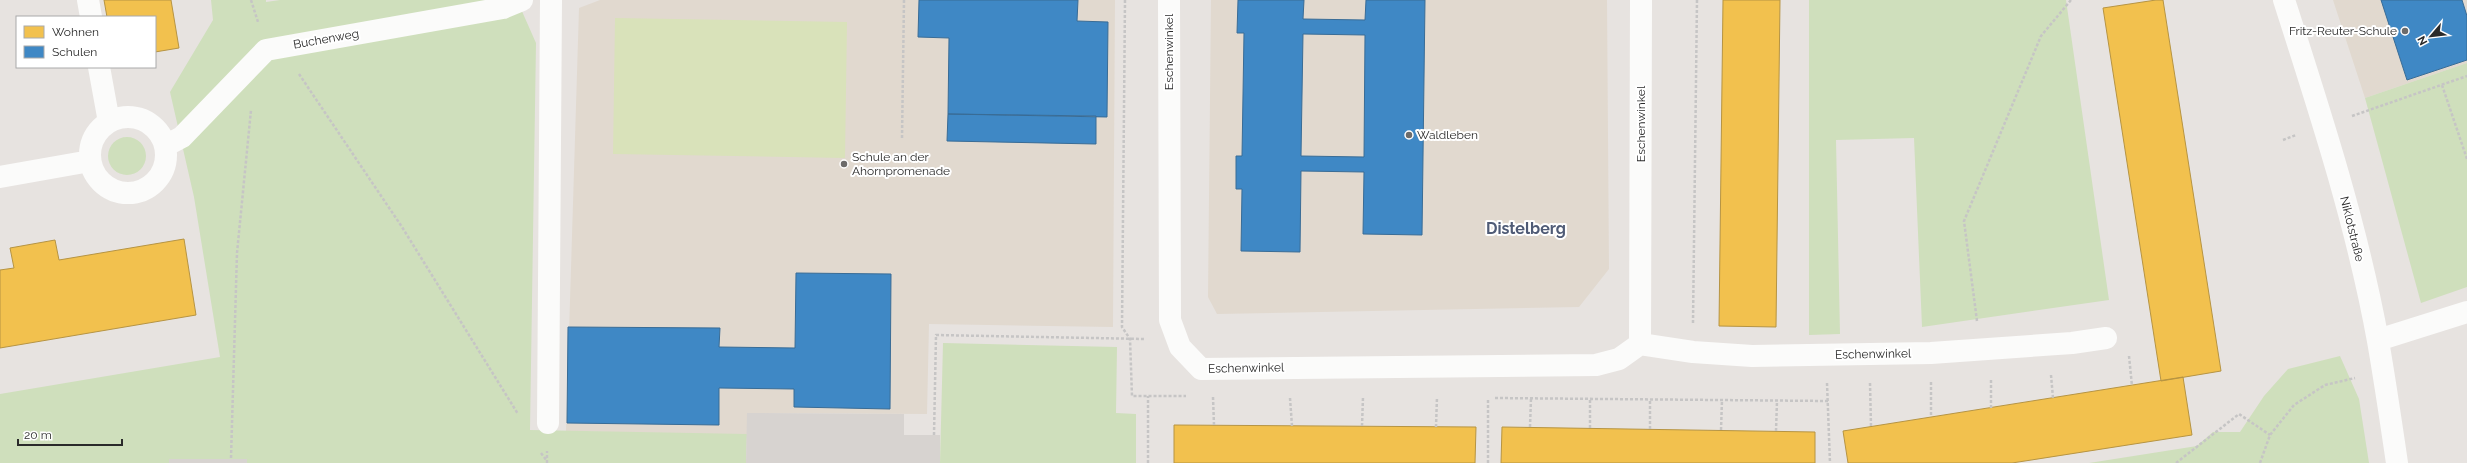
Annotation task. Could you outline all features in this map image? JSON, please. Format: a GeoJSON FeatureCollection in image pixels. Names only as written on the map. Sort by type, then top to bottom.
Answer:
{"type":"FeatureCollection","features":[{"type":"Feature","properties":{"kind":"street"},"geometry":{"type":"LineString","coordinates":[[88,0],[91,16]]}},
{"type":"Feature","properties":{"kind":"street","name":"Buchenweg"},"geometry":{"type":"LineString","coordinates":[[266,50],[503,8],[522,0]]}},
{"type":"Feature","properties":{"kind":"street"},"geometry":{"type":"LineString","coordinates":[[548,423],[551,0]]}},
{"type":"Feature","properties":{"kind":"street","name":"Eschenwinkel"},"geometry":{"type":"LineString","coordinates":[[1168,0],[1170,320],[1180,347],[1201,369],[1596,365],[1619,359],[1640,344],[1693,352],[1752,356],[1930,353],[2072,343],[2106,338]]}},
{"type":"Feature","properties":{"kind":"street","name":"Eschenwinkel"},"geometry":{"type":"LineString","coordinates":[[1640,344],[1641,0]]}},
{"type":"Feature","properties":{"kind":"street","name":"Niklotstraße"},"geometry":{"type":"LineString","coordinates":[[2284,0],[2325,125],[2356,243],[2378,340],[2397,463]]}},
{"type":"Feature","properties":{"kind":"street"},"geometry":{"type":"LineString","coordinates":[[165,146],[182,137],[266,50]]}},
{"type":"Feature","properties":{"kind":"street"},"geometry":{"type":"LineString","coordinates":[[99,68],[109,122]]}},
{"type":"Feature","properties":{"kind":"street"},"geometry":{"type":"LineString","coordinates":[[132,117],[143,120],[153,126],[165,146],[164,168],[151,186],[141,192],[119,193],[109,189],[100,181],[90,162],[90,150],[93,139],[109,122],[132,117]]}},
{"type":"Feature","properties":{"kind":"street"},"geometry":{"type":"LineString","coordinates":[[0,177],[90,162]]}},
{"type":"Feature","properties":{"kind":"street"},"geometry":{"type":"LineString","coordinates":[[2378,340],[2467,312]]}},
{"type":"Feature","properties":{"kind":"path"},"geometry":{"type":"LineString","coordinates":[[902,138],[904,0]]}},
{"type":"Feature","properties":{"kind":"path"},"geometry":{"type":"LineString","coordinates":[[1125,0],[1122,327],[1130,339],[1132,396],[1191,396]]}},
{"type":"Feature","properties":{"kind":"path"},"geometry":{"type":"LineString","coordinates":[[1693,352],[1697,0]]}},
{"type":"Feature","properties":{"kind":"path"},"geometry":{"type":"LineString","coordinates":[[1980,349],[1964,221],[2041,36],[2071,0]]}},
{"type":"Feature","properties":{"kind":"path"},"geometry":{"type":"LineString","coordinates":[[266,50],[298,72],[402,227],[522,421]]}},
{"type":"Feature","properties":{"kind":"path"},"geometry":{"type":"LineString","coordinates":[[2283,140],[2467,76]]}},
{"type":"Feature","properties":{"kind":"path"},"geometry":{"type":"LineString","coordinates":[[2442,85],[2467,159]]}},
{"type":"Feature","properties":{"kind":"path"},"geometry":{"type":"LineString","coordinates":[[232,458],[237,253],[249,120],[252,106]]}},
{"type":"Feature","properties":{"kind":"path"},"geometry":{"type":"LineString","coordinates":[[934,435],[936,335],[1130,339],[1177,337]]}},
{"type":"Feature","properties":{"kind":"path"},"geometry":{"type":"LineString","coordinates":[[1930,353],[1931,417]]}},
{"type":"Feature","properties":{"kind":"path"},"geometry":{"type":"LineString","coordinates":[[1870,354],[1871,426]]}},
{"type":"Feature","properties":{"kind":"path"},"geometry":{"type":"LineString","coordinates":[[1826,355],[1830,463]]}},
{"type":"Feature","properties":{"kind":"path"},"geometry":{"type":"LineString","coordinates":[[2260,463],[2270,435],[2294,405],[2325,385],[2362,376],[2382,368]]}},
{"type":"Feature","properties":{"kind":"path"},"geometry":{"type":"LineString","coordinates":[[1206,395],[1221,395]]}},
{"type":"Feature","properties":{"kind":"path"},"geometry":{"type":"LineString","coordinates":[[1213,395],[1214,425]]}},
{"type":"Feature","properties":{"kind":"path"},"geometry":{"type":"LineString","coordinates":[[1148,396],[1148,463]]}},
{"type":"Feature","properties":{"kind":"path"},"geometry":{"type":"LineString","coordinates":[[1292,426],[1289,396],[1297,396]]}},
{"type":"Feature","properties":{"kind":"path"},"geometry":{"type":"LineString","coordinates":[[1355,396],[1370,396]]}},
{"type":"Feature","properties":{"kind":"path"},"geometry":{"type":"LineString","coordinates":[[1362,396],[1362,426]]}},
{"type":"Feature","properties":{"kind":"path"},"geometry":{"type":"LineString","coordinates":[[1430,397],[1444,398]]}},
{"type":"Feature","properties":{"kind":"path"},"geometry":{"type":"LineString","coordinates":[[1436,427],[1437,397]]}},
{"type":"Feature","properties":{"kind":"path"},"geometry":{"type":"LineString","coordinates":[[1481,398],[1828,401]]}},
{"type":"Feature","properties":{"kind":"path"},"geometry":{"type":"LineString","coordinates":[[1488,398],[1488,463]]}},
{"type":"Feature","properties":{"kind":"path"},"geometry":{"type":"LineString","coordinates":[[1530,427],[1531,398]]}},
{"type":"Feature","properties":{"kind":"path"},"geometry":{"type":"LineString","coordinates":[[1590,399],[1590,428]]}},
{"type":"Feature","properties":{"kind":"path"},"geometry":{"type":"LineString","coordinates":[[1650,400],[1650,429]]}},
{"type":"Feature","properties":{"kind":"path"},"geometry":{"type":"LineString","coordinates":[[1721,430],[1722,400]]}},
{"type":"Feature","properties":{"kind":"path"},"geometry":{"type":"LineString","coordinates":[[1776,431],[1777,401]]}},
{"type":"Feature","properties":{"kind":"path"},"geometry":{"type":"LineString","coordinates":[[2176,463],[2239,414],[2270,435]]}},
{"type":"Feature","properties":{"kind":"path"},"geometry":{"type":"LineString","coordinates":[[538,448],[547,461]]}},
{"type":"Feature","properties":{"kind":"shaded area","name":"Schule an der Ahornpromenade"},"geometry":{"type":"Polygon","coordinates":[[[600,0],[1115,0],[1113,327],[929,324],[927,414],[748,413],[786,436],[566,431],[579,8],[600,0]]]}},
{"type":"Feature","properties":{"kind":"shaded area","name":"Waldleben"},"geometry":{"type":"Polygon","coordinates":[[[1211,0],[1607,0],[1609,269],[1579,307],[1217,314],[1208,297],[1211,0]]]}},
{"type":"Feature","properties":{"kind":"shaded area","name":"Fritz-Reuter-Schule"},"geometry":{"type":"Polygon","coordinates":[[[2333,0],[2467,0],[2467,63],[2365,98],[2333,0]]]}},
{"type":"Feature","properties":{"kind":"shaded area"},"geometry":{"type":"Polygon","coordinates":[[[747,413],[904,414],[904,435],[940,435],[940,463],[746,463],[747,413]]]}},
{"type":"Feature","properties":{"kind":"shaded area"},"geometry":{"type":"Polygon","coordinates":[[[169,459],[247,459],[247,463],[169,463],[169,459]]]}},
{"type":"Feature","properties":{"kind":"green space"},"geometry":{"type":"Polygon","coordinates":[[[211,0],[266,0],[266,2],[280,0],[517,0],[536,43],[530,430],[747,434],[746,463],[0,463],[0,394],[220,357],[194,197],[170,92],[213,20],[211,0]]]}},
{"type":"Feature","properties":{"kind":"green space"},"geometry":{"type":"Polygon","coordinates":[[[1809,0],[2066,0],[2109,300],[1922,327],[1914,138],[1836,140],[1840,334],[1809,335],[1809,0]]]}},
{"type":"Feature","properties":{"kind":"green space"},"geometry":{"type":"Polygon","coordinates":[[[615,18],[847,22],[845,158],[613,154],[615,18]]]}},
{"type":"Feature","properties":{"kind":"green space"},"geometry":{"type":"Polygon","coordinates":[[[2467,63],[2467,287],[2421,303],[2365,98],[2467,63]]]}},
{"type":"Feature","properties":{"kind":"green space"},"geometry":{"type":"Polygon","coordinates":[[[127,137],[137,140],[143,146],[146,156],[143,166],[137,172],[127,175],[117,172],[111,166],[108,156],[111,146],[117,140],[127,137]]]}},
{"type":"Feature","properties":{"kind":"green space"},"geometry":{"type":"Polygon","coordinates":[[[943,343],[1117,347],[1116,413],[1136,414],[1136,463],[940,463],[943,343]]]}},
{"type":"Feature","properties":{"kind":"green space"},"geometry":{"type":"Polygon","coordinates":[[[2340,356],[2359,399],[2369,463],[2089,463],[2197,446],[2213,432],[2240,432],[2264,396],[2288,369],[2340,356]]]}},
{"type":"Feature","properties":{"kind":"building: Wohnen"},"geometry":{"type":"Polygon","coordinates":[[[104,0],[171,0],[179,48],[156,52],[156,16],[107,16],[104,0]]]}},
{"type":"Feature","properties":{"kind":"building: Wohnen"},"geometry":{"type":"Polygon","coordinates":[[[1723,0],[1780,0],[1776,327],[1719,326],[1723,0]]]}},
{"type":"Feature","properties":{"kind":"building: Wohnen"},"geometry":{"type":"Polygon","coordinates":[[[2163,0],[2221,371],[2161,381],[2103,8],[2163,0]]]}},
{"type":"Feature","properties":{"kind":"building: Wohnen"},"geometry":{"type":"Polygon","coordinates":[[[184,239],[196,315],[0,348],[0,270],[14,268],[10,248],[55,240],[59,260],[184,239]]]}},
{"type":"Feature","properties":{"kind":"building: Wohnen"},"geometry":{"type":"Polygon","coordinates":[[[2183,377],[2192,435],[2012,463],[1848,463],[1843,431],[2183,377]]]}},
{"type":"Feature","properties":{"kind":"building: Wohnen"},"geometry":{"type":"Polygon","coordinates":[[[1174,425],[1476,427],[1475,463],[1174,463],[1174,425]]]}},
{"type":"Feature","properties":{"kind":"building: Wohnen"},"geometry":{"type":"Polygon","coordinates":[[[1502,427],[1815,432],[1815,463],[1501,463],[1502,427]]]}},
{"type":"Feature","properties":{"kind":"building: Schulen"},"geometry":{"type":"Polygon","coordinates":[[[919,0],[1078,0],[1077,21],[1108,22],[1107,117],[948,114],[949,38],[918,37],[919,0]]]}},
{"type":"Feature","properties":{"kind":"building: Schulen","name":"Waldleben"},"geometry":{"type":"Polygon","coordinates":[[[1238,0],[1304,0],[1303,19],[1365,20],[1366,0],[1425,0],[1422,235],[1363,234],[1364,172],[1301,171],[1300,252],[1241,251],[1242,189],[1236,189],[1236,156],[1242,156],[1244,33],[1237,33],[1238,0]],[[1303,34],[1301,156],[1364,157],[1365,35],[1303,34]]]}},
{"type":"Feature","properties":{"kind":"building: Schulen"},"geometry":{"type":"Polygon","coordinates":[[[2381,0],[2462,0],[2467,16],[2467,60],[2407,80],[2381,0]]]}},
{"type":"Feature","properties":{"kind":"building: Schulen"},"geometry":{"type":"Polygon","coordinates":[[[948,114],[1096,116],[1096,144],[947,141],[948,114]]]}},
{"type":"Feature","properties":{"kind":"building: Schulen"},"geometry":{"type":"Polygon","coordinates":[[[796,273],[891,274],[890,409],[794,407],[794,389],[719,388],[719,425],[567,423],[568,327],[720,328],[719,347],[795,348],[796,273]]]}},
{"type":"Feature","properties":{"kind":"place","name":"Fritz-Reuter-Schule"},"geometry":{"type":"Point","coordinates":[2405,31]}},
{"type":"Feature","properties":{"kind":"place","name":"Waldleben"},"geometry":{"type":"Point","coordinates":[1409,135]}},
{"type":"Feature","properties":{"kind":"place","name":"Schule an der Ahornpromenade"},"geometry":{"type":"Point","coordinates":[844,164]}},
{"type":"Feature","properties":{"kind":"district","name":"Distelberg"},"geometry":{"type":"Point","coordinates":[1526,228]}}]}
